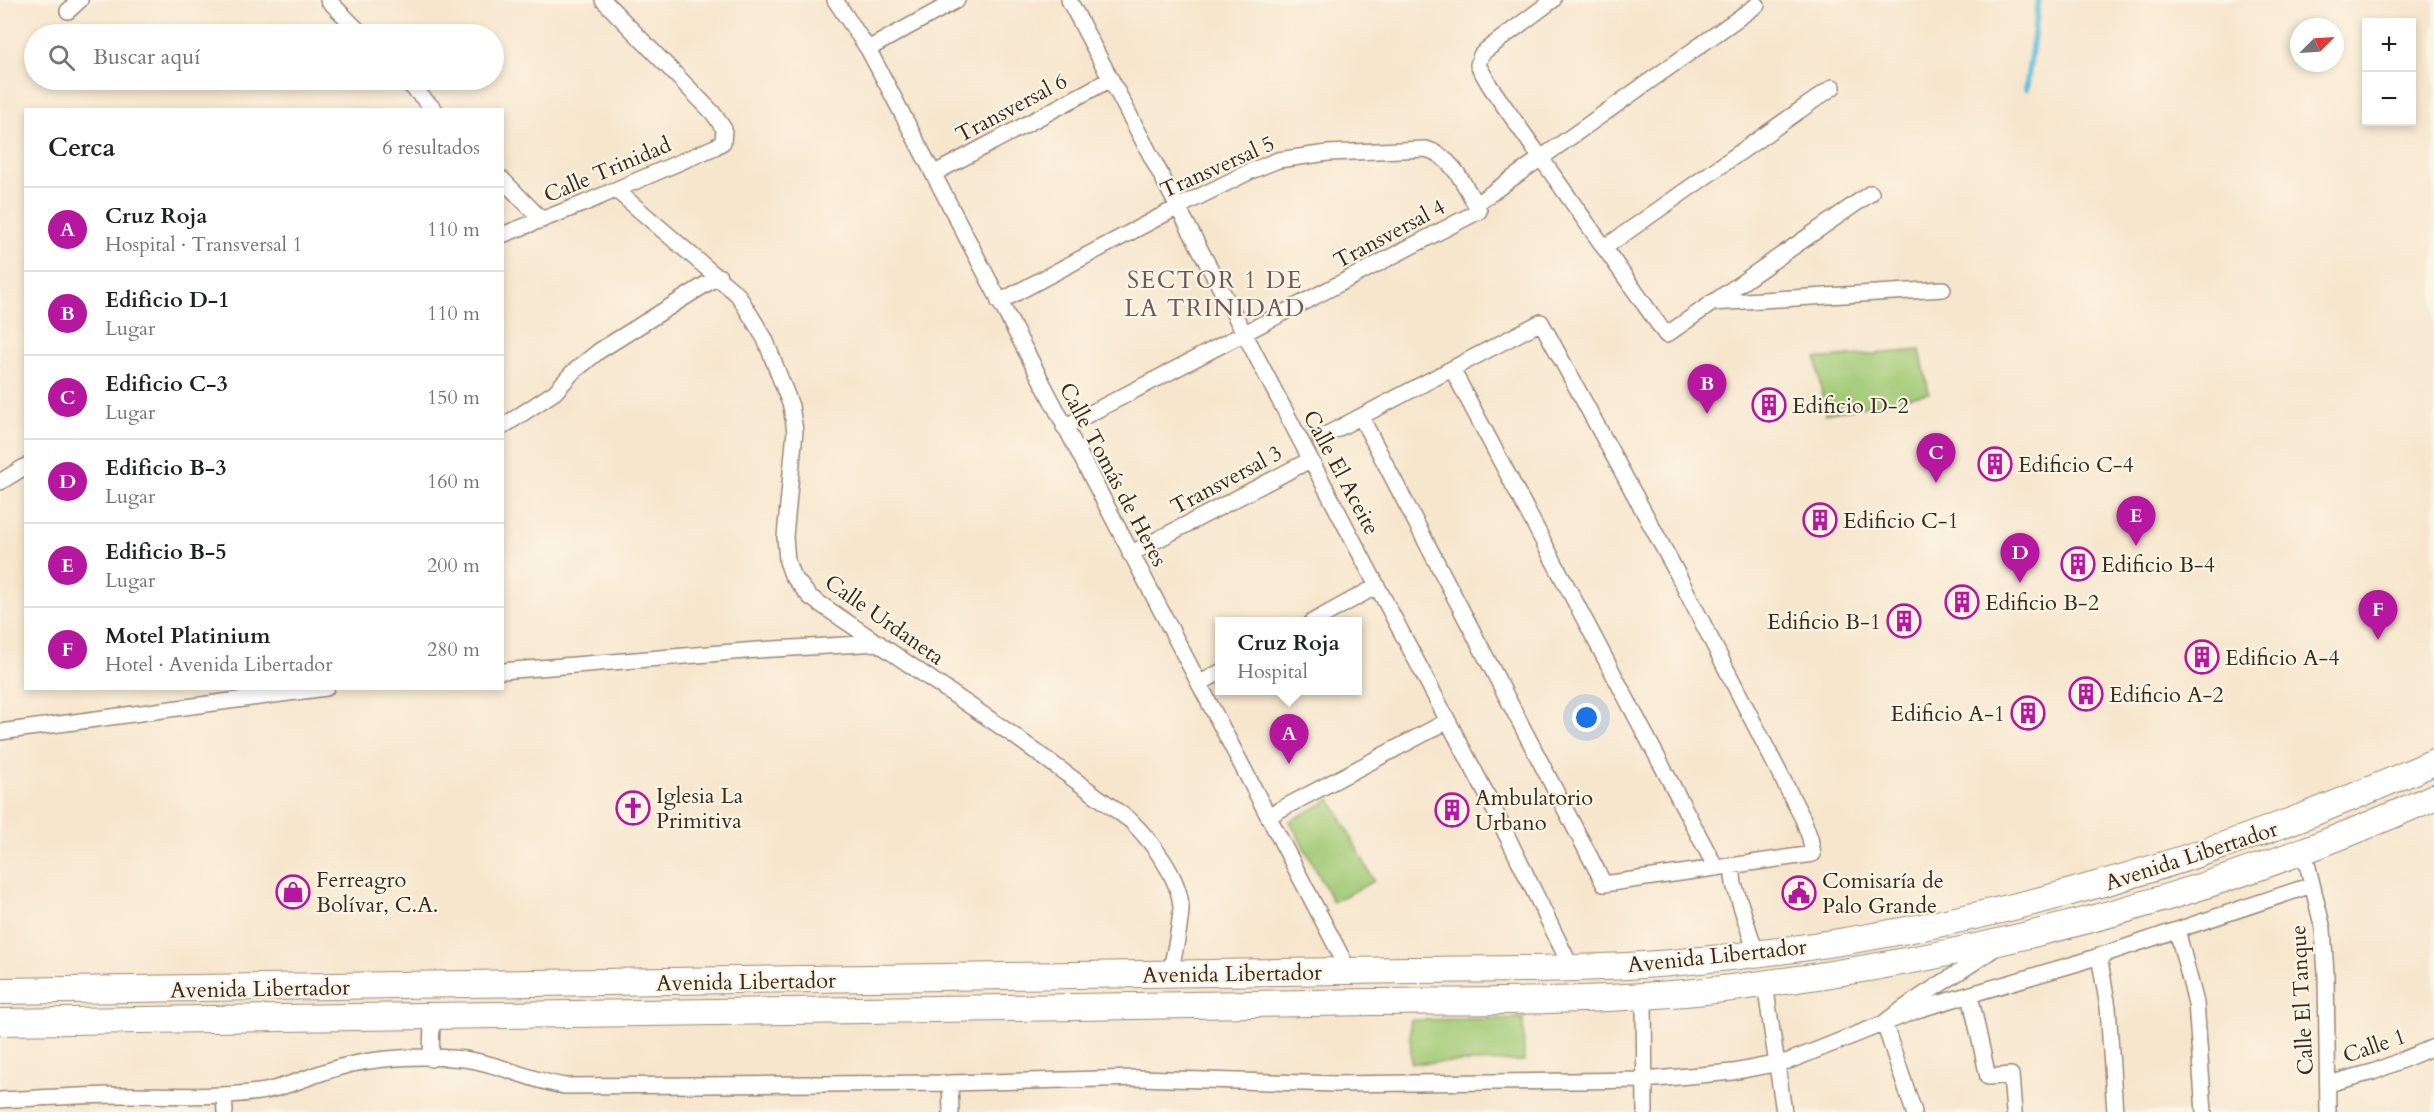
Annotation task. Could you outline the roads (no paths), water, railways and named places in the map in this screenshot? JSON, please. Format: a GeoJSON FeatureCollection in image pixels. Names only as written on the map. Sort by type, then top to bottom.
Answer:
{"type":"FeatureCollection","features":[{"type":"Feature","properties":{"kind":"main road","name":"Avenida Libertador"},"geometry":{"type":"LineString","coordinates":[[0,991],[1349,971],[1670,963],[1756,953],[1901,931],[1995,912],[2094,887],[2313,814],[2434,762]]}},
{"type":"Feature","properties":{"kind":"main road","name":"Avenida Libertador"},"geometry":{"type":"LineString","coordinates":[[0,1022],[1461,1001],[1644,996],[1766,984],[1853,971],[2002,943],[2150,903],[2304,851],[2434,797]]}},
{"type":"Feature","properties":{"kind":"main road"},"geometry":{"type":"LineString","coordinates":[[1756,953],[1766,984]]}},
{"type":"Feature","properties":{"kind":"main road"},"geometry":{"type":"LineString","coordinates":[[485,985],[486,1016]]}},
{"type":"Feature","properties":{"kind":"street"},"geometry":{"type":"LineString","coordinates":[[68,11],[80,0]]}},
{"type":"Feature","properties":{"kind":"street"},"geometry":{"type":"LineString","coordinates":[[328,0],[352,24]]}},
{"type":"Feature","properties":{"kind":"street","name":"Calle Trinidad"},"geometry":{"type":"LineString","coordinates":[[504,234],[616,190],[720,145],[724,138],[723,129],[713,113],[603,0]]}},
{"type":"Feature","properties":{"kind":"street","name":"Calle Tomás de Heres"},"geometry":{"type":"LineString","coordinates":[[835,0],[868,49],[1349,971]]}},
{"type":"Feature","properties":{"kind":"street","name":"Calle El Aceite"},"geometry":{"type":"LineString","coordinates":[[1069,0],[1448,721],[1571,967]]}},
{"type":"Feature","properties":{"kind":"street"},"geometry":{"type":"LineString","coordinates":[[1553,0],[1486,50],[1481,55],[1478,65],[1490,86],[1666,335],[1870,193]]}},
{"type":"Feature","properties":{"kind":"street"},"geometry":{"type":"LineString","coordinates":[[868,49],[953,1]]}},
{"type":"Feature","properties":{"kind":"street","name":"Transversal 4"},"geometry":{"type":"LineString","coordinates":[[1064,427],[1244,334],[1478,207],[1541,158],[1757,5]]}},
{"type":"Feature","properties":{"kind":"street","name":"Transversal 6"},"geometry":{"type":"LineString","coordinates":[[933,174],[1111,79]]}},
{"type":"Feature","properties":{"kind":"street"},"geometry":{"type":"LineString","coordinates":[[1604,248],[1833,87]]}},
{"type":"Feature","properties":{"kind":"street"},"geometry":{"type":"LineString","coordinates":[[415,90],[433,108]]}},
{"type":"Feature","properties":{"kind":"street","name":"Transversal 5"},"geometry":{"type":"LineString","coordinates":[[999,302],[1178,207],[1278,160],[1328,153],[1426,149],[1445,158],[1478,207]]}},
{"type":"Feature","properties":{"kind":"street"},"geometry":{"type":"LineString","coordinates":[[504,181],[542,220]]}},
{"type":"Feature","properties":{"kind":"street","name":"Calle Urdaneta"},"geometry":{"type":"LineString","coordinates":[[616,190],[719,276],[738,295],[750,311],[778,369],[791,406],[795,431],[785,537],[787,561],[792,575],[810,597],[1031,748],[1131,822],[1147,837],[1165,864],[1179,896],[1181,907],[1170,974]]}},
{"type":"Feature","properties":{"kind":"street"},"geometry":{"type":"LineString","coordinates":[[504,426],[547,398],[585,362],[604,348],[719,276]]}},
{"type":"Feature","properties":{"kind":"street"},"geometry":{"type":"LineString","coordinates":[[1711,303],[1943,289]]}},
{"type":"Feature","properties":{"kind":"street"},"geometry":{"type":"LineString","coordinates":[[1320,438],[1541,322],[1677,573],[1810,838],[1813,854],[1604,884],[1361,417]]}},
{"type":"Feature","properties":{"kind":"street"},"geometry":{"type":"LineString","coordinates":[[1452,369],[1734,884],[1756,953]]}},
{"type":"Feature","properties":{"kind":"street","name":"Transversal 3"},"geometry":{"type":"LineString","coordinates":[[1130,554],[1310,460]]}},
{"type":"Feature","properties":{"kind":"street"},"geometry":{"type":"LineString","coordinates":[[0,482],[24,467]]}},
{"type":"Feature","properties":{"kind":"street"},"geometry":{"type":"LineString","coordinates":[[1319,617],[1377,586]]}},
{"type":"Feature","properties":{"kind":"street"},"geometry":{"type":"LineString","coordinates":[[504,671],[757,650],[879,643]]}},
{"type":"Feature","properties":{"kind":"street"},"geometry":{"type":"LineString","coordinates":[[1199,684],[1215,675]]}},
{"type":"Feature","properties":{"kind":"street"},"geometry":{"type":"LineString","coordinates":[[0,732],[246,694],[299,690]]}},
{"type":"Feature","properties":{"kind":"street"},"geometry":{"type":"LineString","coordinates":[[1268,816],[1448,721]]}},
{"type":"Feature","properties":{"kind":"street","name":"Calle El Tanque"},"geometry":{"type":"LineString","coordinates":[[2304,851],[2323,929],[2328,1112]]}},
{"type":"Feature","properties":{"kind":"street"},"geometry":{"type":"LineString","coordinates":[[0,1100],[111,1095],[225,1095],[280,1088],[362,1061],[431,1059],[464,1059],[539,1082],[565,1086],[950,1083],[1160,1078],[1336,1084],[1644,1080],[1733,1072],[1778,1064],[1920,1009],[2099,956],[2312,885]]}},
{"type":"Feature","properties":{"kind":"street"},"geometry":{"type":"LineString","coordinates":[[2177,930],[2196,1003],[2204,1112]]}},
{"type":"Feature","properties":{"kind":"street"},"geometry":{"type":"LineString","coordinates":[[1884,1023],[2002,943]]}},
{"type":"Feature","properties":{"kind":"street"},"geometry":{"type":"LineString","coordinates":[[2099,956],[2108,1007],[2115,1112]]}},
{"type":"Feature","properties":{"kind":"street"},"geometry":{"type":"LineString","coordinates":[[1766,984],[1784,1112]]}},
{"type":"Feature","properties":{"kind":"street"},"geometry":{"type":"LineString","coordinates":[[1970,995],[1988,1077],[2011,1075],[2014,1112]]}},
{"type":"Feature","properties":{"kind":"street"},"geometry":{"type":"LineString","coordinates":[[1644,996],[1645,1112]]}},
{"type":"Feature","properties":{"kind":"street"},"geometry":{"type":"LineString","coordinates":[[431,1059],[432,1017]]}},
{"type":"Feature","properties":{"kind":"street"},"geometry":{"type":"LineString","coordinates":[[1884,1023],[1914,1112]]}},
{"type":"Feature","properties":{"kind":"street","name":"Calle 1"},"geometry":{"type":"LineString","coordinates":[[2328,1084],[2373,1072],[2434,1047]]}},
{"type":"Feature","properties":{"kind":"street"},"geometry":{"type":"LineString","coordinates":[[950,1083],[951,1112]]}},
{"type":"Feature","properties":{"kind":"street"},"geometry":{"type":"LineString","coordinates":[[225,1095],[225,1112]]}},
{"type":"Feature","properties":{"kind":"waterway"},"geometry":{"type":"LineString","coordinates":[[2026,89],[2039,0]]}},
{"type":"Feature","properties":{"kind":"place","name":"Edificio D-2"},"geometry":{"type":"Point","coordinates":[1769,405]}},
{"type":"Feature","properties":{"kind":"place","name":"Edificio D-1"},"geometry":{"type":"Point","coordinates":[1707,414]}},
{"type":"Feature","properties":{"kind":"place","name":"Edificio C-4"},"geometry":{"type":"Point","coordinates":[1995,464]}},
{"type":"Feature","properties":{"kind":"place","name":"Edificio C-3"},"geometry":{"type":"Point","coordinates":[1936,483]}},
{"type":"Feature","properties":{"kind":"place","name":"Edificio C-1"},"geometry":{"type":"Point","coordinates":[1820,520]}},
{"type":"Feature","properties":{"kind":"place","name":"Edificio B-5"},"geometry":{"type":"Point","coordinates":[2136,546]}},
{"type":"Feature","properties":{"kind":"place","name":"Edificio B-4"},"geometry":{"type":"Point","coordinates":[2078,564]}},
{"type":"Feature","properties":{"kind":"place","name":"Edificio B-3"},"geometry":{"type":"Point","coordinates":[2020,583]}},
{"type":"Feature","properties":{"kind":"place","name":"Edificio B-2"},"geometry":{"type":"Point","coordinates":[1962,602]}},
{"type":"Feature","properties":{"kind":"place","name":"Edificio B-1"},"geometry":{"type":"Point","coordinates":[1904,621]}},
{"type":"Feature","properties":{"kind":"place","name":"Motel Platinium"},"geometry":{"type":"Point","coordinates":[2378,640]}},
{"type":"Feature","properties":{"kind":"place","name":"Edificio A-4"},"geometry":{"type":"Point","coordinates":[2202,657]}},
{"type":"Feature","properties":{"kind":"place","name":"Edificio A-2"},"geometry":{"type":"Point","coordinates":[2086,694]}},
{"type":"Feature","properties":{"kind":"place","name":"Edificio A-1"},"geometry":{"type":"Point","coordinates":[2028,713]}},
{"type":"Feature","properties":{"kind":"place","name":"Cruz Roja"},"geometry":{"type":"Point","coordinates":[1289,764]}},
{"type":"Feature","properties":{"kind":"place","name":"Iglesia La Primitiva"},"geometry":{"type":"Point","coordinates":[633,808]}},
{"type":"Feature","properties":{"kind":"place","name":"Ambulatorio Urbano"},"geometry":{"type":"Point","coordinates":[1452,810]}},
{"type":"Feature","properties":{"kind":"place","name":"Ferreagro Bolívar, C.A."},"geometry":{"type":"Point","coordinates":[293,892]}},
{"type":"Feature","properties":{"kind":"place","name":"Comisaría de Palo Grande"},"geometry":{"type":"Point","coordinates":[1799,893]}},
{"type":"Feature","properties":{"kind":"district","name":"SECTOR 1 DE LA TRINIDAD"},"geometry":{"type":"Point","coordinates":[1215,294]}}]}
